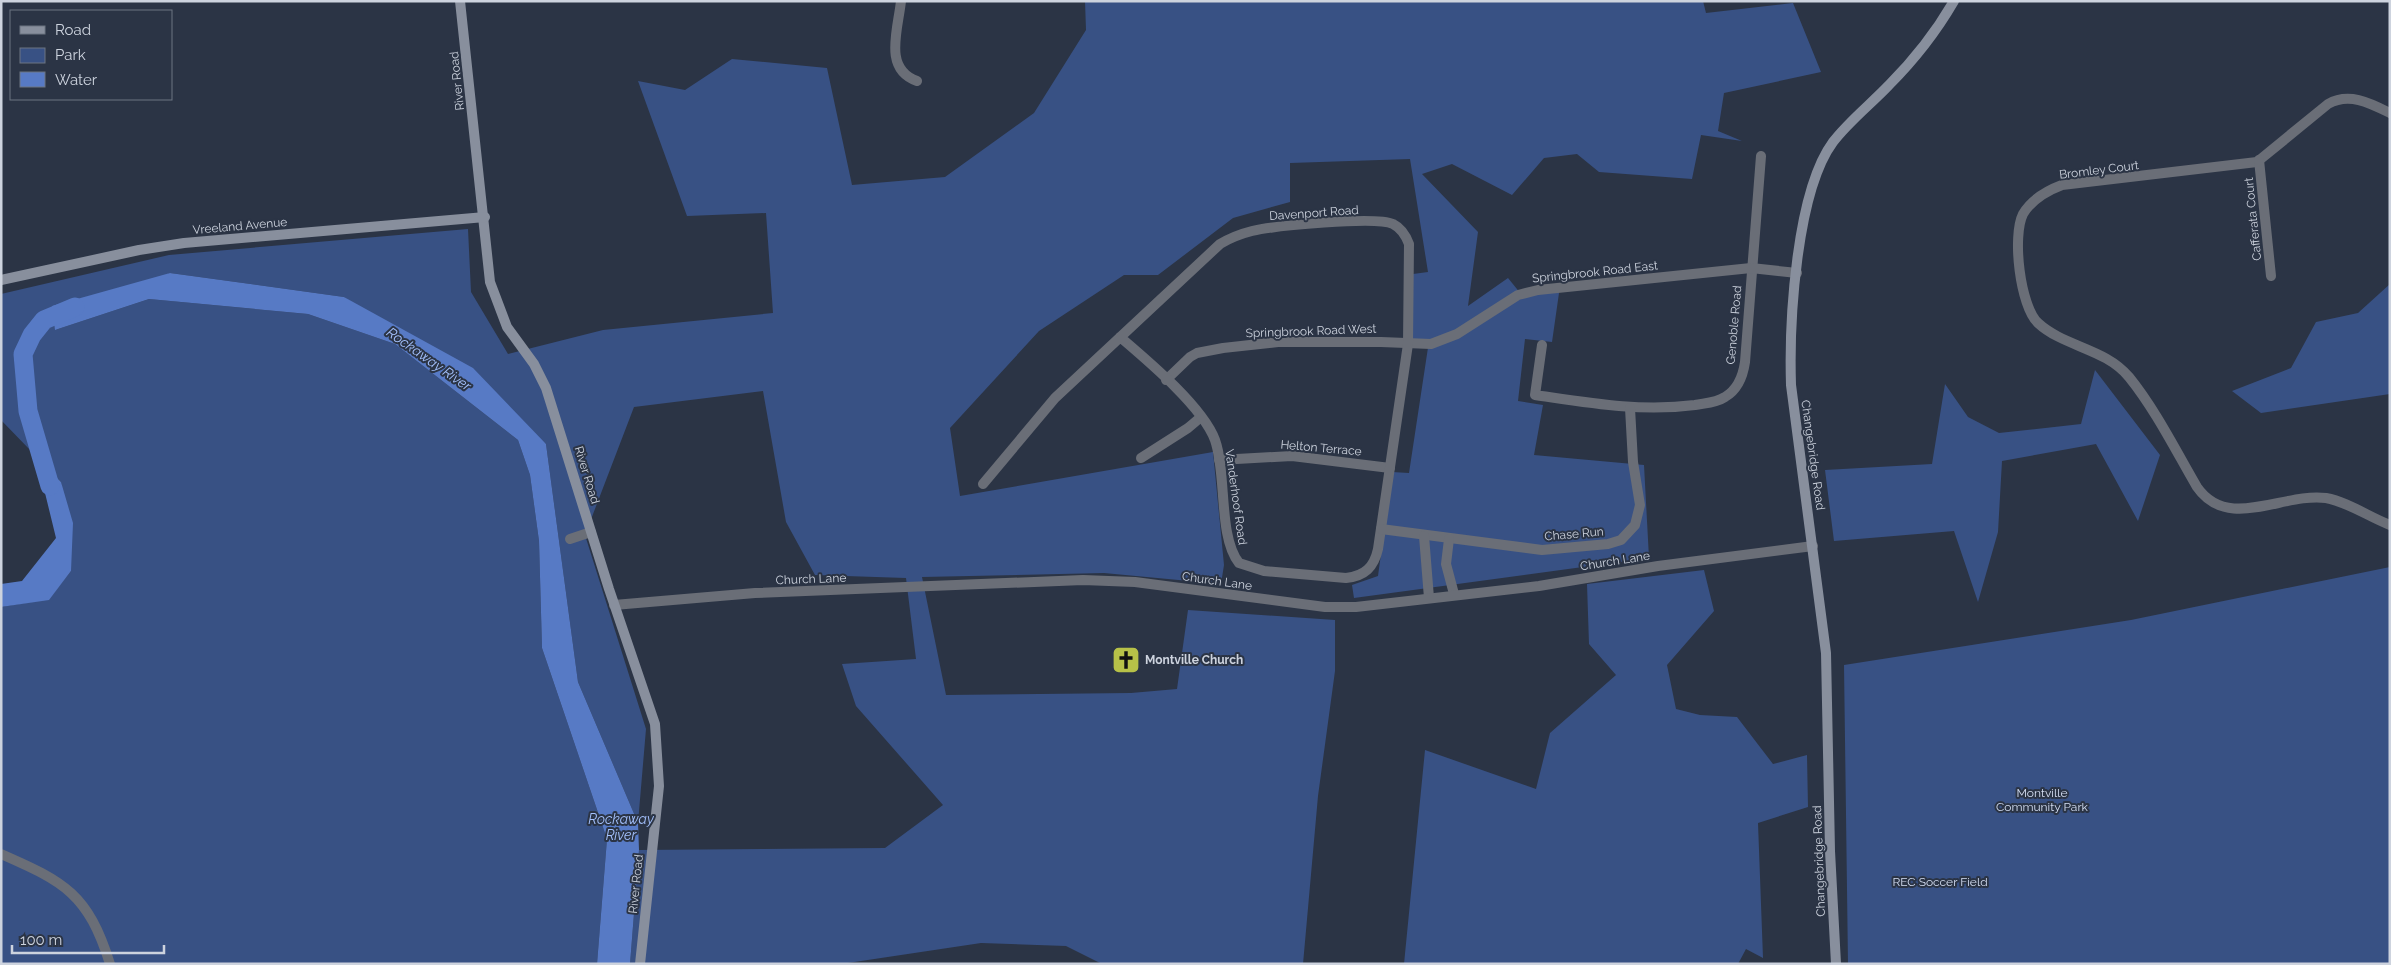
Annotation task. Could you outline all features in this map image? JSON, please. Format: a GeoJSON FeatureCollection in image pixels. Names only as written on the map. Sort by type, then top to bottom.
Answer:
{"type":"FeatureCollection","features":[{"type":"Feature","properties":{"kind":"street","name":"River Road"},"geometry":{"type":"LineString","coordinates":[[460,1],[490,282],[501,315],[514,339],[534,364],[546,388],[614,605],[650,704],[658,744],[659,786],[640,964]]}},
{"type":"Feature","properties":{"kind":"street"},"geometry":{"type":"LineString","coordinates":[[901,1],[896,61],[899,71],[917,81]]}},
{"type":"Feature","properties":{"kind":"street","name":"Changebridge Road"},"geometry":{"type":"LineString","coordinates":[[1836,964],[1830,852],[1826,653],[1791,385],[1790,351],[1798,273],[1810,192],[1825,154],[1838,137],[1912,60],[1954,1]]}},
{"type":"Feature","properties":{"kind":"street","name":"Bromley Court"},"geometry":{"type":"LineString","coordinates":[[2390,113],[2362,101],[2348,99],[2334,101],[2259,160],[2242,165],[2062,185],[2043,193],[2024,213],[2018,233],[2023,293],[2026,305],[2033,317],[2043,326],[2108,358],[2129,377],[2198,487],[2211,502],[2224,508],[2245,508],[2326,498],[2390,525]]}},
{"type":"Feature","properties":{"kind":"street","name":"Genoble Road"},"geometry":{"type":"LineString","coordinates":[[1542,345],[1535,395],[1630,408],[1664,409],[1712,402],[1725,397],[1735,388],[1745,362],[1761,156]]}},
{"type":"Feature","properties":{"kind":"street","name":"Cafferata Court"},"geometry":{"type":"LineString","coordinates":[[2259,160],[2271,276]]}},
{"type":"Feature","properties":{"kind":"street","name":"Vreeland Avenue"},"geometry":{"type":"LineString","coordinates":[[1,280],[131,251],[184,243],[484,217]]}},
{"type":"Feature","properties":{"kind":"street","name":"Davenport Road"},"geometry":{"type":"LineString","coordinates":[[983,484],[1055,398],[1208,254],[1232,237],[1252,231],[1289,226],[1375,222],[1392,224],[1398,228],[1410,244],[1408,344],[1376,558],[1369,570]]}},
{"type":"Feature","properties":{"kind":"street","name":"Springbrook Road East"},"geometry":{"type":"LineString","coordinates":[[1408,344],[1431,344],[1445,340],[1524,293],[1751,268],[1798,273]]}},
{"type":"Feature","properties":{"kind":"street","name":"Vanderhoof Road"},"geometry":{"type":"LineString","coordinates":[[1120,337],[1166,380],[1202,417],[1211,430],[1219,460],[1230,545],[1239,563],[1264,571],[1346,578],[1355,577],[1369,570]]}},
{"type":"Feature","properties":{"kind":"street","name":"Springbrook Road West"},"geometry":{"type":"LineString","coordinates":[[1166,380],[1190,356],[1223,348],[1278,342],[1381,342],[1408,344]]}},
{"type":"Feature","properties":{"kind":"street","name":"Chase Run"},"geometry":{"type":"LineString","coordinates":[[1381,529],[1542,550],[1608,544],[1627,536],[1638,518],[1640,505],[1633,462],[1630,408]]}},
{"type":"Feature","properties":{"kind":"street"},"geometry":{"type":"LineString","coordinates":[[1141,458],[1202,417]]}},
{"type":"Feature","properties":{"kind":"street","name":"Helton Terrace"},"geometry":{"type":"LineString","coordinates":[[1219,460],[1292,456],[1390,468]]}},
{"type":"Feature","properties":{"kind":"street"},"geometry":{"type":"LineString","coordinates":[[570,539],[591,532]]}},
{"type":"Feature","properties":{"kind":"street"},"geometry":{"type":"LineString","coordinates":[[1424,536],[1429,598]]}},
{"type":"Feature","properties":{"kind":"street"},"geometry":{"type":"LineString","coordinates":[[1449,539],[1446,564],[1454,594]]}},
{"type":"Feature","properties":{"kind":"street","name":"Church Lane"},"geometry":{"type":"LineString","coordinates":[[614,605],[755,593],[1083,580],[1135,582],[1325,607],[1356,607],[1454,594],[1539,586],[1658,566],[1813,546]]}},
{"type":"Feature","properties":{"kind":"street"},"geometry":{"type":"LineString","coordinates":[[1,854],[62,884],[81,902],[94,920],[110,964]]}},
{"type":"Feature","properties":{"kind":"green space"},"geometry":{"type":"Polygon","coordinates":[[[1085,1],[1703,1],[1706,13],[1793,3],[1821,72],[1724,93],[1718,131],[1742,141],[1701,135],[1692,179],[1599,172],[1577,154],[1544,158],[1512,195],[1452,164],[1422,174],[1478,232],[1468,306],[1508,278],[1521,294],[1560,286],[1552,342],[1525,339],[1518,401],[1543,405],[1534,455],[1644,465],[1649,558],[1354,598],[1352,585],[1378,576],[1392,472],[1409,473],[1429,341],[1408,339],[1413,274],[1428,272],[1410,159],[1290,163],[1290,202],[1233,218],[1158,275],[1124,275],[1039,331],[950,428],[960,496],[1213,452],[1224,565],[1221,584],[1104,573],[922,577],[946,695],[1131,693],[1177,689],[1188,610],[1335,620],[1335,671],[1318,796],[1303,964],[1102,964],[1066,946],[981,943],[841,964],[630,964],[639,850],[885,848],[943,805],[856,706],[842,664],[916,659],[906,578],[815,575],[786,522],[763,391],[634,407],[585,535],[646,729],[638,823],[578,682],[546,444],[344,297],[170,273],[55,330],[149,299],[308,314],[395,344],[518,440],[530,475],[539,541],[542,648],[607,839],[597,964],[1,964],[1,607],[49,599],[71,571],[61,482],[1,420],[1,294],[169,255],[468,229],[471,292],[508,354],[603,330],[773,313],[766,213],[687,216],[638,81],[685,90],[732,59],[827,68],[852,185],[945,177],[1034,113],[1086,30],[1085,1]]]}},
{"type":"Feature","properties":{"kind":"green space"},"geometry":{"type":"Polygon","coordinates":[[[2390,284],[2390,394],[2261,413],[2232,391],[2291,368],[2316,322],[2358,313],[2390,284]]]}},
{"type":"Feature","properties":{"kind":"green space"},"geometry":{"type":"Polygon","coordinates":[[[2095,370],[2160,455],[2138,521],[2096,444],[2002,461],[1998,532],[1978,602],[1954,531],[1834,541],[1825,470],[1932,464],[1945,384],[1968,417],[1999,433],[2081,424],[2095,370]]]}},
{"type":"Feature","properties":{"kind":"green space","name":"Montville Community Park"},"geometry":{"type":"Polygon","coordinates":[[[2390,567],[2390,964],[1848,964],[1844,665],[2131,620],[2390,567]]]}},
{"type":"Feature","properties":{"kind":"green space"},"geometry":{"type":"Polygon","coordinates":[[[1704,570],[1714,611],[1667,665],[1676,709],[1700,715],[1737,717],[1773,764],[1807,755],[1808,807],[1758,823],[1763,958],[1746,949],[1738,964],[1404,964],[1425,750],[1536,789],[1550,733],[1616,675],[1589,644],[1587,584],[1704,570]]]}},
{"type":"Feature","properties":{"kind":"water","name":"Rockaway River"},"geometry":{"type":"Polygon","coordinates":[[[170,273],[344,297],[473,368],[546,444],[578,682],[638,823],[639,850],[630,964],[597,964],[607,839],[542,648],[539,541],[530,475],[518,440],[395,344],[308,314],[149,299],[55,330],[52,306],[170,273]]]}},
{"type":"Feature","properties":{"kind":"water"},"geometry":{"type":"Polygon","coordinates":[[[36,456],[61,482],[73,523],[71,571],[49,600],[1,607],[1,584],[22,581],[56,538],[36,456]]]}},
{"type":"Feature","properties":{"kind":"waterway","name":"Rockaway River"},"geometry":{"type":"LineString","coordinates":[[50,486],[28,411],[23,354],[32,335],[44,320],[75,307]]}},
{"type":"Feature","properties":{"kind":"place","name":"Montville Church"},"geometry":{"type":"Point","coordinates":[1126,660]}},
{"type":"Feature","properties":{"kind":"park label","name":"REC Soccer Field"},"geometry":{"type":"Point","coordinates":[1940,882]}}]}
